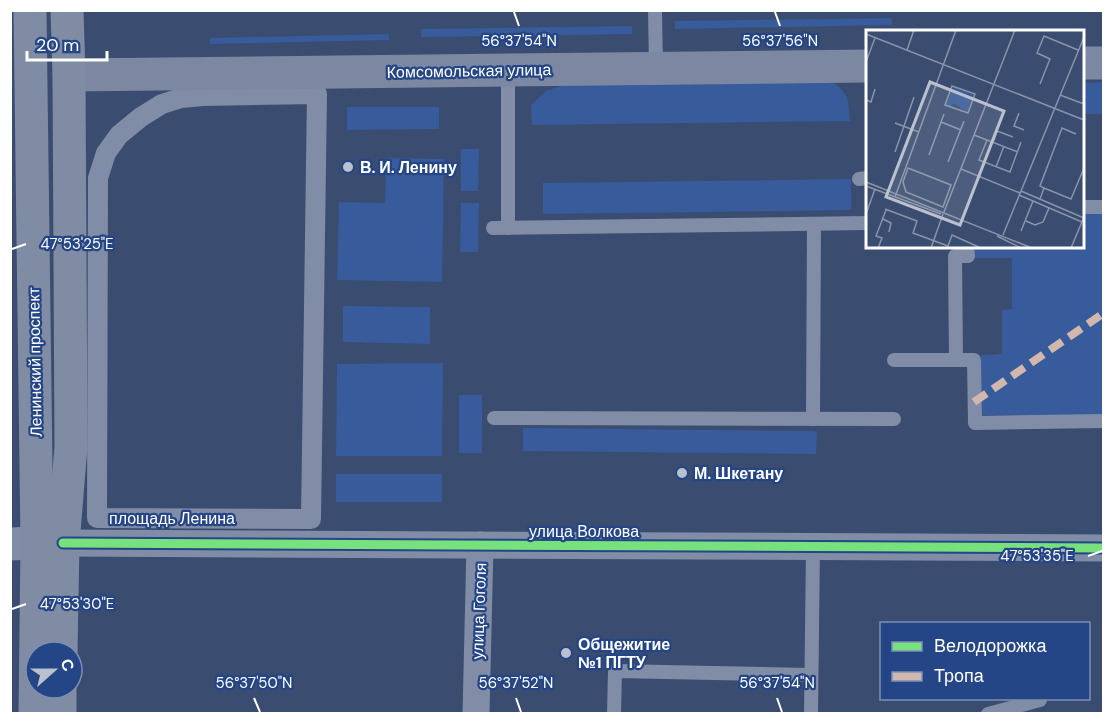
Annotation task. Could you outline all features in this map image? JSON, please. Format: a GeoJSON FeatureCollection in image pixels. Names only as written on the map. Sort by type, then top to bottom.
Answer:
{"type":"FeatureCollection","features":[{"type":"Feature","properties":{"kind":"main road","name":"Ленинский проспект"},"geometry":{"type":"LineString","coordinates":[[30,10],[37,544],[35,714]]}},
{"type":"Feature","properties":{"kind":"main road","name":"Ленинский проспект"},"geometry":{"type":"LineString","coordinates":[[58,640],[37,544],[71,447],[67,10]]}},
{"type":"Feature","properties":{"kind":"main road"},"geometry":{"type":"LineString","coordinates":[[1084,63],[1104,63]]}},
{"type":"Feature","properties":{"kind":"main road","name":"Комсомольская улица"},"geometry":{"type":"LineString","coordinates":[[69,75],[866,66]]}},
{"type":"Feature","properties":{"kind":"main road"},"geometry":{"type":"LineString","coordinates":[[31,75],[69,75]]}},
{"type":"Feature","properties":{"kind":"street","name":"площадь Ленина"},"geometry":{"type":"LineString","coordinates":[[316,94],[311,519],[97,518],[98,178],[106,153],[119,135],[141,117],[162,105],[182,98],[316,94]]}},
{"type":"Feature","properties":{"kind":"street","name":"улица Волкова"},"geometry":{"type":"LineString","coordinates":[[37,544],[1104,548]]}},
{"type":"Feature","properties":{"kind":"street","name":"улица Гоголя"},"geometry":{"type":"LineString","coordinates":[[476,714],[480,545]]}},
{"type":"Feature","properties":{"kind":"lane"},"geometry":{"type":"LineString","coordinates":[[655,10],[656,68]]}},
{"type":"Feature","properties":{"kind":"lane"},"geometry":{"type":"LineString","coordinates":[[508,70],[508,228]]}},
{"type":"Feature","properties":{"kind":"lane"},"geometry":{"type":"LineString","coordinates":[[1084,207],[1104,207]]}},
{"type":"Feature","properties":{"kind":"lane"},"geometry":{"type":"LineString","coordinates":[[493,228],[866,223]]}},
{"type":"Feature","properties":{"kind":"lane"},"geometry":{"type":"LineString","coordinates":[[813,419],[814,224]]}},
{"type":"Feature","properties":{"kind":"lane"},"geometry":{"type":"LineString","coordinates":[[956,360],[955,256],[968,255],[968,248]]}},
{"type":"Feature","properties":{"kind":"lane"},"geometry":{"type":"LineString","coordinates":[[894,360],[974,360],[975,423],[1104,421]]}},
{"type":"Feature","properties":{"kind":"lane"},"geometry":{"type":"LineString","coordinates":[[494,418],[894,419]]}},
{"type":"Feature","properties":{"kind":"lane"},"geometry":{"type":"LineString","coordinates":[[811,714],[813,547]]}},
{"type":"Feature","properties":{"kind":"lane"},"geometry":{"type":"LineString","coordinates":[[614,714],[615,671],[811,675]]}},
{"type":"Feature","properties":{"kind":"lane"},"geometry":{"type":"LineString","coordinates":[[988,714],[1040,700]]}},
{"type":"Feature","properties":{"kind":"shaded area"},"geometry":{"type":"Polygon","coordinates":[[[892,18],[892,25],[675,29],[675,21],[892,18]]]}},
{"type":"Feature","properties":{"kind":"shaded area"},"geometry":{"type":"Polygon","coordinates":[[[632,26],[632,34],[421,37],[421,29],[632,26]]]}},
{"type":"Feature","properties":{"kind":"shaded area"},"geometry":{"type":"Polygon","coordinates":[[[389,34],[389,40],[210,44],[210,38],[389,34]]]}},
{"type":"Feature","properties":{"kind":"shaded area"},"geometry":{"type":"Polygon","coordinates":[[[832,82],[845,94],[850,121],[532,125],[531,105],[546,91],[563,85],[832,82]]]}},
{"type":"Feature","properties":{"kind":"shaded area"},"geometry":{"type":"Polygon","coordinates":[[[1103,82],[1103,114],[1084,114],[1084,83],[1103,82]]]}},
{"type":"Feature","properties":{"kind":"shaded area"},"geometry":{"type":"Polygon","coordinates":[[[347,107],[439,107],[439,129],[347,130],[347,107]]]}},
{"type":"Feature","properties":{"kind":"shaded area"},"geometry":{"type":"Polygon","coordinates":[[[461,149],[479,149],[478,191],[461,191],[461,149]]]}},
{"type":"Feature","properties":{"kind":"shaded area"},"geometry":{"type":"Polygon","coordinates":[[[386,158],[444,159],[442,282],[337,280],[339,202],[385,203],[386,158]]]}},
{"type":"Feature","properties":{"kind":"shaded area"},"geometry":{"type":"Polygon","coordinates":[[[851,179],[851,210],[543,214],[543,183],[851,179]]]}},
{"type":"Feature","properties":{"kind":"shaded area"},"geometry":{"type":"Polygon","coordinates":[[[461,203],[479,203],[478,252],[460,252],[461,203]]]}},
{"type":"Feature","properties":{"kind":"shaded area"},"geometry":{"type":"Polygon","coordinates":[[[1103,212],[1103,415],[981,415],[981,355],[1002,354],[1002,310],[1012,309],[1012,258],[971,258],[971,248],[1084,248],[1084,213],[1103,212]]]}},
{"type":"Feature","properties":{"kind":"shaded area"},"geometry":{"type":"Polygon","coordinates":[[[343,306],[430,307],[430,344],[343,342],[343,306]]]}},
{"type":"Feature","properties":{"kind":"shaded area"},"geometry":{"type":"Polygon","coordinates":[[[443,363],[442,456],[336,456],[337,364],[443,363]]]}},
{"type":"Feature","properties":{"kind":"shaded area"},"geometry":{"type":"Polygon","coordinates":[[[459,395],[482,395],[482,453],[459,453],[459,395]]]}},
{"type":"Feature","properties":{"kind":"shaded area"},"geometry":{"type":"Polygon","coordinates":[[[523,428],[817,431],[816,454],[523,451],[523,428]]]}},
{"type":"Feature","properties":{"kind":"shaded area"},"geometry":{"type":"Polygon","coordinates":[[[336,474],[442,474],[442,502],[336,502],[336,474]]]}},
{"type":"Feature","properties":{"kind":"marked path"},"geometry":{"type":"LineString","coordinates":[[974,402],[1104,313]]}},
{"type":"Feature","properties":{"kind":"cycle path"},"geometry":{"type":"LineString","coordinates":[[63,543],[1104,548]]}},
{"type":"Feature","properties":{"kind":"place","name":"В. И. Ленину"},"geometry":{"type":"Point","coordinates":[348,167]}},
{"type":"Feature","properties":{"kind":"place","name":"М. Шкетану"},"geometry":{"type":"Point","coordinates":[682,473]}},
{"type":"Feature","properties":{"kind":"place","name":"Общежитие №1 ПГТУ"},"geometry":{"type":"Point","coordinates":[566,653]}}]}
